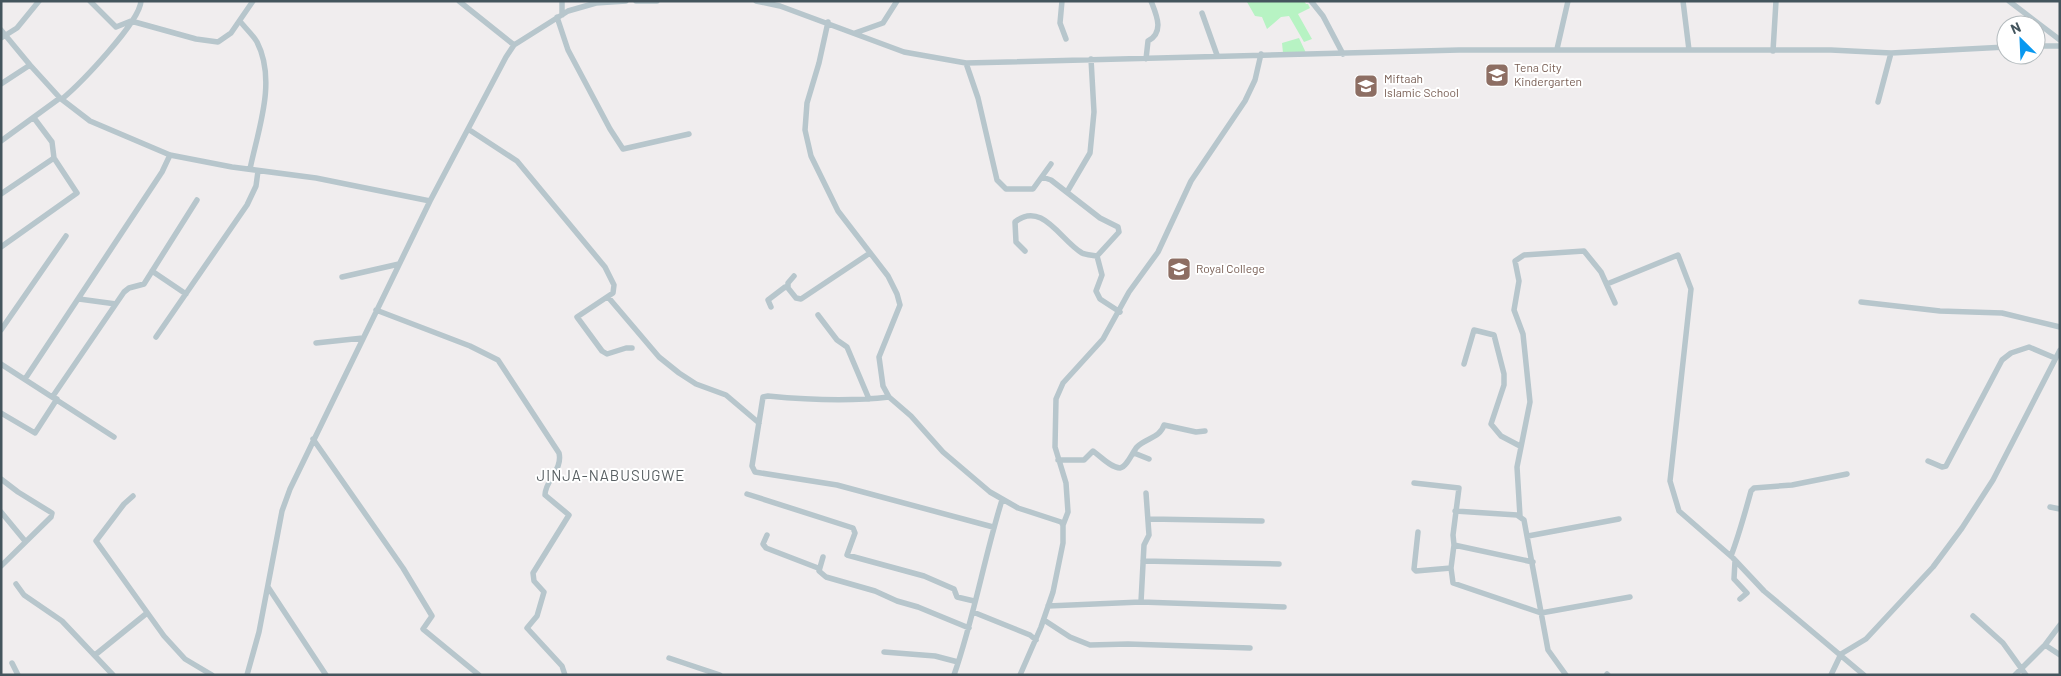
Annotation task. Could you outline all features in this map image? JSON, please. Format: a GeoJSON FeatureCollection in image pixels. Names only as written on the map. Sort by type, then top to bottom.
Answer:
{"type":"FeatureCollection","features":[{"type":"Feature","properties":{"kind":"street"},"geometry":{"type":"LineString","coordinates":[[39,1],[17,28],[3,34],[61,99],[90,122],[170,155],[316,178],[430,201]]}},
{"type":"Feature","properties":{"kind":"street"},"geometry":{"type":"LineString","coordinates":[[90,1],[116,27],[131,21],[196,39],[218,42],[231,33],[253,1]]}},
{"type":"Feature","properties":{"kind":"street"},"geometry":{"type":"LineString","coordinates":[[1,141],[61,99],[97,66],[131,21],[141,6],[142,1]]}},
{"type":"Feature","properties":{"kind":"street"},"geometry":{"type":"LineString","coordinates":[[459,1],[514,45]]}},
{"type":"Feature","properties":{"kind":"street"},"geometry":{"type":"LineString","coordinates":[[562,1],[559,16],[568,50],[610,129],[623,149],[689,134]]}},
{"type":"Feature","properties":{"kind":"street"},"geometry":{"type":"LineString","coordinates":[[248,675],[268,587],[282,511],[290,489],[376,310],[493,78],[514,45],[559,16],[596,3],[626,1]]}},
{"type":"Feature","properties":{"kind":"street"},"geometry":{"type":"LineString","coordinates":[[640,2],[657,1]]}},
{"type":"Feature","properties":{"kind":"street"},"geometry":{"type":"LineString","coordinates":[[756,1],[781,4],[904,52],[966,63],[1146,59],[1217,55],[1557,49],[1891,52],[1996,47]]}},
{"type":"Feature","properties":{"kind":"street"},"geometry":{"type":"LineString","coordinates":[[855,34],[882,23],[897,1]]}},
{"type":"Feature","properties":{"kind":"street"},"geometry":{"type":"LineString","coordinates":[[1062,1],[1060,23],[1066,39]]}},
{"type":"Feature","properties":{"kind":"street"},"geometry":{"type":"LineString","coordinates":[[1146,59],[1148,41],[1152,39],[1158,23],[1158,15],[1151,1]]}},
{"type":"Feature","properties":{"kind":"street"},"geometry":{"type":"LineString","coordinates":[[1311,1],[1323,16],[1343,54]]}},
{"type":"Feature","properties":{"kind":"street"},"geometry":{"type":"LineString","coordinates":[[1557,49],[1568,1]]}},
{"type":"Feature","properties":{"kind":"street"},"geometry":{"type":"LineString","coordinates":[[1684,1],[1689,50]]}},
{"type":"Feature","properties":{"kind":"street"},"geometry":{"type":"LineString","coordinates":[[1773,51],[1776,1]]}},
{"type":"Feature","properties":{"kind":"street"},"geometry":{"type":"LineString","coordinates":[[2009,1],[2060,40]]}},
{"type":"Feature","properties":{"kind":"street"},"geometry":{"type":"LineString","coordinates":[[1202,13],[1217,55]]}},
{"type":"Feature","properties":{"kind":"street"},"geometry":{"type":"LineString","coordinates":[[240,21],[257,41],[265,73],[264,104],[250,169]]}},
{"type":"Feature","properties":{"kind":"street"},"geometry":{"type":"LineString","coordinates":[[828,22],[819,63],[807,103],[805,130],[811,156],[838,211],[888,276],[899,300],[900,305],[880,357],[880,376],[889,397],[911,416],[943,452],[968,475],[1002,500],[1030,513],[1061,522],[1063,525]]}},
{"type":"Feature","properties":{"kind":"street"},"geometry":{"type":"LineString","coordinates":[[2046,46],[2060,46]]}},
{"type":"Feature","properties":{"kind":"street"},"geometry":{"type":"LineString","coordinates":[[1878,102],[1891,52]]}},
{"type":"Feature","properties":{"kind":"street"},"geometry":{"type":"LineString","coordinates":[[1020,675],[1044,620],[1063,543],[1063,525],[1068,512],[1069,503],[1066,483],[1055,447],[1056,399],[1063,383],[1103,339],[1120,312],[1129,292],[1158,252],[1195,174],[1245,101],[1255,80],[1261,54]]}},
{"type":"Feature","properties":{"kind":"street"},"geometry":{"type":"LineString","coordinates":[[1067,192],[1090,152],[1094,112],[1091,60]]}},
{"type":"Feature","properties":{"kind":"street"},"geometry":{"type":"LineString","coordinates":[[966,63],[978,98],[997,180],[1006,190],[1030,190],[1033,189],[1051,164]]}},
{"type":"Feature","properties":{"kind":"street"},"geometry":{"type":"LineString","coordinates":[[1,84],[30,65]]}},
{"type":"Feature","properties":{"kind":"street"},"geometry":{"type":"LineString","coordinates":[[1,246],[77,193],[54,158],[52,142],[34,118]]}},
{"type":"Feature","properties":{"kind":"street"},"geometry":{"type":"LineString","coordinates":[[468,129],[512,157],[605,267],[614,285],[613,293],[577,317],[602,351],[607,354],[632,348]]}},
{"type":"Feature","properties":{"kind":"street"},"geometry":{"type":"LineString","coordinates":[[25,379],[162,172],[170,155]]}},
{"type":"Feature","properties":{"kind":"street"},"geometry":{"type":"LineString","coordinates":[[1,194],[54,158]]}},
{"type":"Feature","properties":{"kind":"street"},"geometry":{"type":"LineString","coordinates":[[156,337],[247,205],[256,186],[258,170]]}},
{"type":"Feature","properties":{"kind":"street"},"geometry":{"type":"LineString","coordinates":[[1025,251],[1016,242],[1015,222],[1021,217],[1031,215],[1049,224],[1084,255],[1097,256],[1119,232],[1118,228],[1100,218],[1067,192],[1042,177]]}},
{"type":"Feature","properties":{"kind":"street"},"geometry":{"type":"LineString","coordinates":[[1,413],[31,433],[35,433],[55,398],[116,304],[126,290],[144,284],[197,200]]}},
{"type":"Feature","properties":{"kind":"street"},"geometry":{"type":"LineString","coordinates":[[1,330],[66,236]]}},
{"type":"Feature","properties":{"kind":"street"},"geometry":{"type":"LineString","coordinates":[[1566,675],[1548,650],[1528,536],[1525,522],[1520,516],[1518,467],[1520,446],[1530,402],[1523,334],[1514,310],[1519,281],[1515,261],[1524,255],[1584,251],[1607,284],[1615,303]]}},
{"type":"Feature","properties":{"kind":"street"},"geometry":{"type":"LineString","coordinates":[[794,276],[788,283],[788,288],[796,298],[801,299],[870,253]]}},
{"type":"Feature","properties":{"kind":"street"},"geometry":{"type":"LineString","coordinates":[[1607,284],[1675,254],[1680,258],[1691,289],[1670,486],[1679,511],[1733,559],[1764,591],[1864,675]]}},
{"type":"Feature","properties":{"kind":"street"},"geometry":{"type":"LineString","coordinates":[[1097,256],[1102,275],[1096,291],[1100,299],[1120,312]]}},
{"type":"Feature","properties":{"kind":"street"},"geometry":{"type":"LineString","coordinates":[[342,277],[399,264]]}},
{"type":"Feature","properties":{"kind":"street"},"geometry":{"type":"LineString","coordinates":[[152,271],[186,294]]}},
{"type":"Feature","properties":{"kind":"street"},"geometry":{"type":"LineString","coordinates":[[771,308],[768,300],[771,296],[785,287],[788,288]]}},
{"type":"Feature","properties":{"kind":"street"},"geometry":{"type":"LineString","coordinates":[[608,297],[659,357],[696,384],[726,395],[759,423]]}},
{"type":"Feature","properties":{"kind":"street"},"geometry":{"type":"LineString","coordinates":[[79,300],[116,304]]}},
{"type":"Feature","properties":{"kind":"street"},"geometry":{"type":"LineString","coordinates":[[1861,302],[1940,311],[2002,313],[2060,327]]}},
{"type":"Feature","properties":{"kind":"street"},"geometry":{"type":"LineString","coordinates":[[376,310],[470,346],[498,360],[559,453],[561,459],[558,469],[545,490],[545,495],[569,515],[533,572],[534,581],[544,592],[537,616],[527,628],[565,670],[565,675]]}},
{"type":"Feature","properties":{"kind":"street"},"geometry":{"type":"LineString","coordinates":[[818,315],[837,340],[847,347],[869,399]]}},
{"type":"Feature","properties":{"kind":"street"},"geometry":{"type":"LineString","coordinates":[[1464,364],[1474,330],[1494,334],[1504,374],[1504,385],[1491,424],[1501,436],[1520,446]]}},
{"type":"Feature","properties":{"kind":"street"},"geometry":{"type":"LineString","coordinates":[[316,343],[363,338]]}},
{"type":"Feature","properties":{"kind":"street"},"geometry":{"type":"LineString","coordinates":[[1928,461],[1942,467],[1946,466],[2005,357],[2029,347],[2056,358]]}},
{"type":"Feature","properties":{"kind":"street"},"geometry":{"type":"LineString","coordinates":[[1831,675],[1841,654],[1866,639],[1948,548],[1993,480],[2060,350]]}},
{"type":"Feature","properties":{"kind":"street"},"geometry":{"type":"LineString","coordinates":[[1,364],[114,436]]}},
{"type":"Feature","properties":{"kind":"street"},"geometry":{"type":"LineString","coordinates":[[889,397],[825,401],[768,396],[763,398],[752,466],[755,472],[837,485],[993,528]]}},
{"type":"Feature","properties":{"kind":"street"},"geometry":{"type":"LineString","coordinates":[[1058,460],[1084,460],[1093,451],[1112,465],[1120,468],[1125,466],[1136,448],[1156,436],[1164,425],[1196,432],[1205,431]]}},
{"type":"Feature","properties":{"kind":"street"},"geometry":{"type":"LineString","coordinates":[[313,439],[404,568],[427,606],[432,619],[423,629],[479,675]]}},
{"type":"Feature","properties":{"kind":"street"},"geometry":{"type":"LineString","coordinates":[[1134,453],[1149,459]]}},
{"type":"Feature","properties":{"kind":"street"},"geometry":{"type":"LineString","coordinates":[[1740,599],[1747,592],[1734,579],[1733,559],[1754,488],[1792,485],[1846,474]]}},
{"type":"Feature","properties":{"kind":"street"},"geometry":{"type":"LineString","coordinates":[[1,478],[18,492],[52,512],[51,518],[1,566]]}},
{"type":"Feature","properties":{"kind":"street"},"geometry":{"type":"LineString","coordinates":[[1414,483],[1458,487],[1460,492],[1455,511],[1451,568],[1453,583],[1541,613],[1630,597]]}},
{"type":"Feature","properties":{"kind":"street"},"geometry":{"type":"LineString","coordinates":[[1141,602],[1144,545],[1149,535],[1146,493]]}},
{"type":"Feature","properties":{"kind":"street"},"geometry":{"type":"LineString","coordinates":[[747,494],[853,528],[856,533],[847,555],[924,576],[954,589],[957,597],[974,601]]}},
{"type":"Feature","properties":{"kind":"street"},"geometry":{"type":"LineString","coordinates":[[133,496],[124,504],[96,541],[164,636],[186,659],[212,675]]}},
{"type":"Feature","properties":{"kind":"street"},"geometry":{"type":"LineString","coordinates":[[954,675],[969,628],[974,601],[1002,500]]}},
{"type":"Feature","properties":{"kind":"street"},"geometry":{"type":"LineString","coordinates":[[2050,507],[2060,509]]}},
{"type":"Feature","properties":{"kind":"street"},"geometry":{"type":"LineString","coordinates":[[1455,511],[1520,516]]}},
{"type":"Feature","properties":{"kind":"street"},"geometry":{"type":"LineString","coordinates":[[1,512],[26,541]]}},
{"type":"Feature","properties":{"kind":"street"},"geometry":{"type":"LineString","coordinates":[[1149,519],[1262,521]]}},
{"type":"Feature","properties":{"kind":"street"},"geometry":{"type":"LineString","coordinates":[[1528,536],[1619,519]]}},
{"type":"Feature","properties":{"kind":"street"},"geometry":{"type":"LineString","coordinates":[[1418,532],[1414,569],[1416,571],[1451,568]]}},
{"type":"Feature","properties":{"kind":"street"},"geometry":{"type":"LineString","coordinates":[[767,535],[762,544],[766,548],[818,568],[820,573],[826,577],[875,591],[969,628]]}},
{"type":"Feature","properties":{"kind":"street"},"geometry":{"type":"LineString","coordinates":[[1454,545],[1533,562]]}},
{"type":"Feature","properties":{"kind":"street"},"geometry":{"type":"LineString","coordinates":[[818,568],[823,557]]}},
{"type":"Feature","properties":{"kind":"street"},"geometry":{"type":"LineString","coordinates":[[1143,561],[1279,564]]}},
{"type":"Feature","properties":{"kind":"street"},"geometry":{"type":"LineString","coordinates":[[16,584],[24,595],[62,621],[113,675]]}},
{"type":"Feature","properties":{"kind":"street"},"geometry":{"type":"LineString","coordinates":[[268,587],[326,675]]}},
{"type":"Feature","properties":{"kind":"street"},"geometry":{"type":"LineString","coordinates":[[1048,606],[1141,602],[1284,607]]}},
{"type":"Feature","properties":{"kind":"street"},"geometry":{"type":"LineString","coordinates":[[973,612],[1030,635],[1036,640]]}},
{"type":"Feature","properties":{"kind":"street"},"geometry":{"type":"LineString","coordinates":[[95,655],[147,613]]}},
{"type":"Feature","properties":{"kind":"street"},"geometry":{"type":"LineString","coordinates":[[1973,616],[2003,643],[2026,675]]}},
{"type":"Feature","properties":{"kind":"street"},"geometry":{"type":"LineString","coordinates":[[1044,620],[1070,637],[1090,645],[1128,644],[1250,648]]}},
{"type":"Feature","properties":{"kind":"street"},"geometry":{"type":"LineString","coordinates":[[2014,675],[2045,645],[2060,625]]}},
{"type":"Feature","properties":{"kind":"street"},"geometry":{"type":"LineString","coordinates":[[2045,645],[2060,655]]}},
{"type":"Feature","properties":{"kind":"street"},"geometry":{"type":"LineString","coordinates":[[884,652],[935,656],[958,662]]}},
{"type":"Feature","properties":{"kind":"street"},"geometry":{"type":"LineString","coordinates":[[669,658],[720,675]]}},
{"type":"Feature","properties":{"kind":"street"},"geometry":{"type":"LineString","coordinates":[[12,663],[18,675]]}},
{"type":"Feature","properties":{"kind":"green space"},"geometry":{"type":"Polygon","coordinates":[[[1304,1],[1310,8],[1298,14],[1312,39],[1304,42],[1289,16],[1281,17],[1267,29],[1262,17],[1255,16],[1247,2],[1304,1]]]}},
{"type":"Feature","properties":{"kind":"green space"},"geometry":{"type":"Polygon","coordinates":[[[1299,38],[1306,53],[1283,53],[1282,43],[1299,38]]]}},
{"type":"Feature","properties":{"kind":"place","name":"Tena City Kindergarten"},"geometry":{"type":"Point","coordinates":[1497,75]}},
{"type":"Feature","properties":{"kind":"place","name":"Miftaah Islamic School"},"geometry":{"type":"Point","coordinates":[1366,86]}},
{"type":"Feature","properties":{"kind":"place","name":"Royal College"},"geometry":{"type":"Point","coordinates":[1179,269]}},
{"type":"Feature","properties":{"kind":"district","name":"JINJA-NABUSUGWE"},"geometry":{"type":"Point","coordinates":[611,476]}}]}
